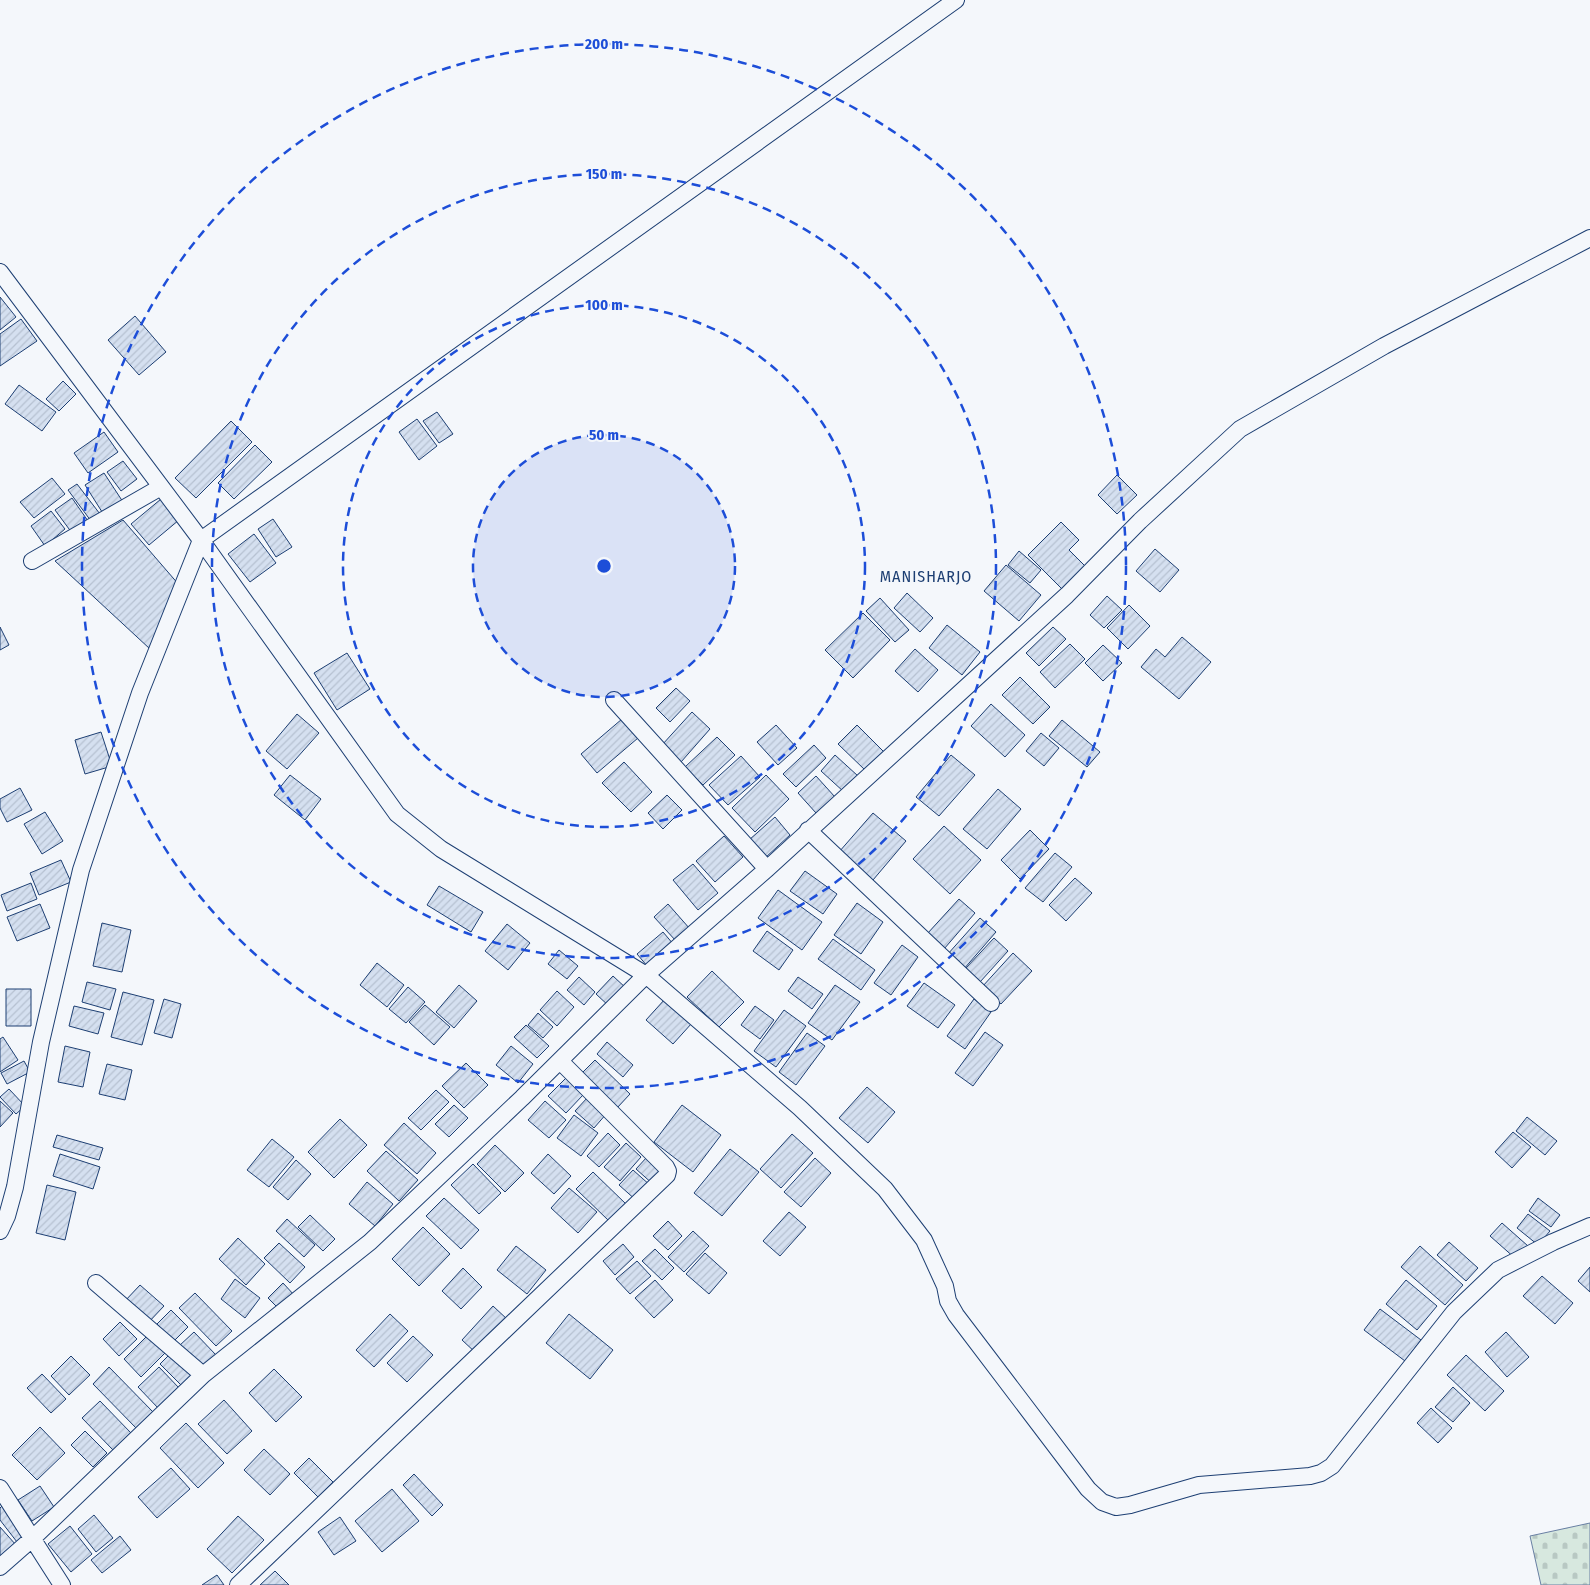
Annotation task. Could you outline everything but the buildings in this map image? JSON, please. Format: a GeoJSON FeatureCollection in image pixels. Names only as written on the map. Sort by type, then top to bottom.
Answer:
{"type":"FeatureCollection","features":[{"type":"Feature","properties":{"kind":"street"},"geometry":{"type":"LineString","coordinates":[[0,1231],[8,1216],[15,1188],[41,1042],[81,870],[140,694],[201,540],[956,0]]}},
{"type":"Feature","properties":{"kind":"street"},"geometry":{"type":"LineString","coordinates":[[0,1567],[33,1538],[203,1375],[370,1242],[560,1061],[646,975],[767,869],[1067,595],[1140,521],[1240,429],[1384,346],[1590,238]]}},
{"type":"Feature","properties":{"kind":"street"},"geometry":{"type":"LineString","coordinates":[[0,272],[201,540],[397,814],[441,849],[646,975],[800,1108],[884,1189],[924,1240],[945,1286],[948,1301],[956,1315],[1088,1489],[1102,1502],[1116,1507],[1130,1505],[1199,1485],[1310,1476],[1320,1473],[1332,1466],[1454,1312],[1498,1270],[1553,1242],[1590,1226]]}},
{"type":"Feature","properties":{"kind":"street"},"geometry":{"type":"LineString","coordinates":[[32,561],[161,487]]}},
{"type":"Feature","properties":{"kind":"street"},"geometry":{"type":"LineString","coordinates":[[614,700],[767,869]]}},
{"type":"Feature","properties":{"kind":"street"},"geometry":{"type":"LineString","coordinates":[[808,830],[991,1003]]}},
{"type":"Feature","properties":{"kind":"street"},"geometry":{"type":"LineString","coordinates":[[238,1585],[668,1175],[666,1167],[560,1061]]}},
{"type":"Feature","properties":{"kind":"street"},"geometry":{"type":"LineString","coordinates":[[96,1283],[203,1375]]}},
{"type":"Feature","properties":{"kind":"street"},"geometry":{"type":"LineString","coordinates":[[0,1488],[62,1585]]}},
{"type":"Feature","properties":{"kind":"green space"},"geometry":{"type":"Polygon","coordinates":[[[1590,1523],[1590,1585],[1541,1585],[1530,1536],[1590,1523]]]}},
{"type":"Feature","properties":{"kind":"district","name":"MANISHARJO"},"geometry":{"type":"Point","coordinates":[926,576]}}]}
